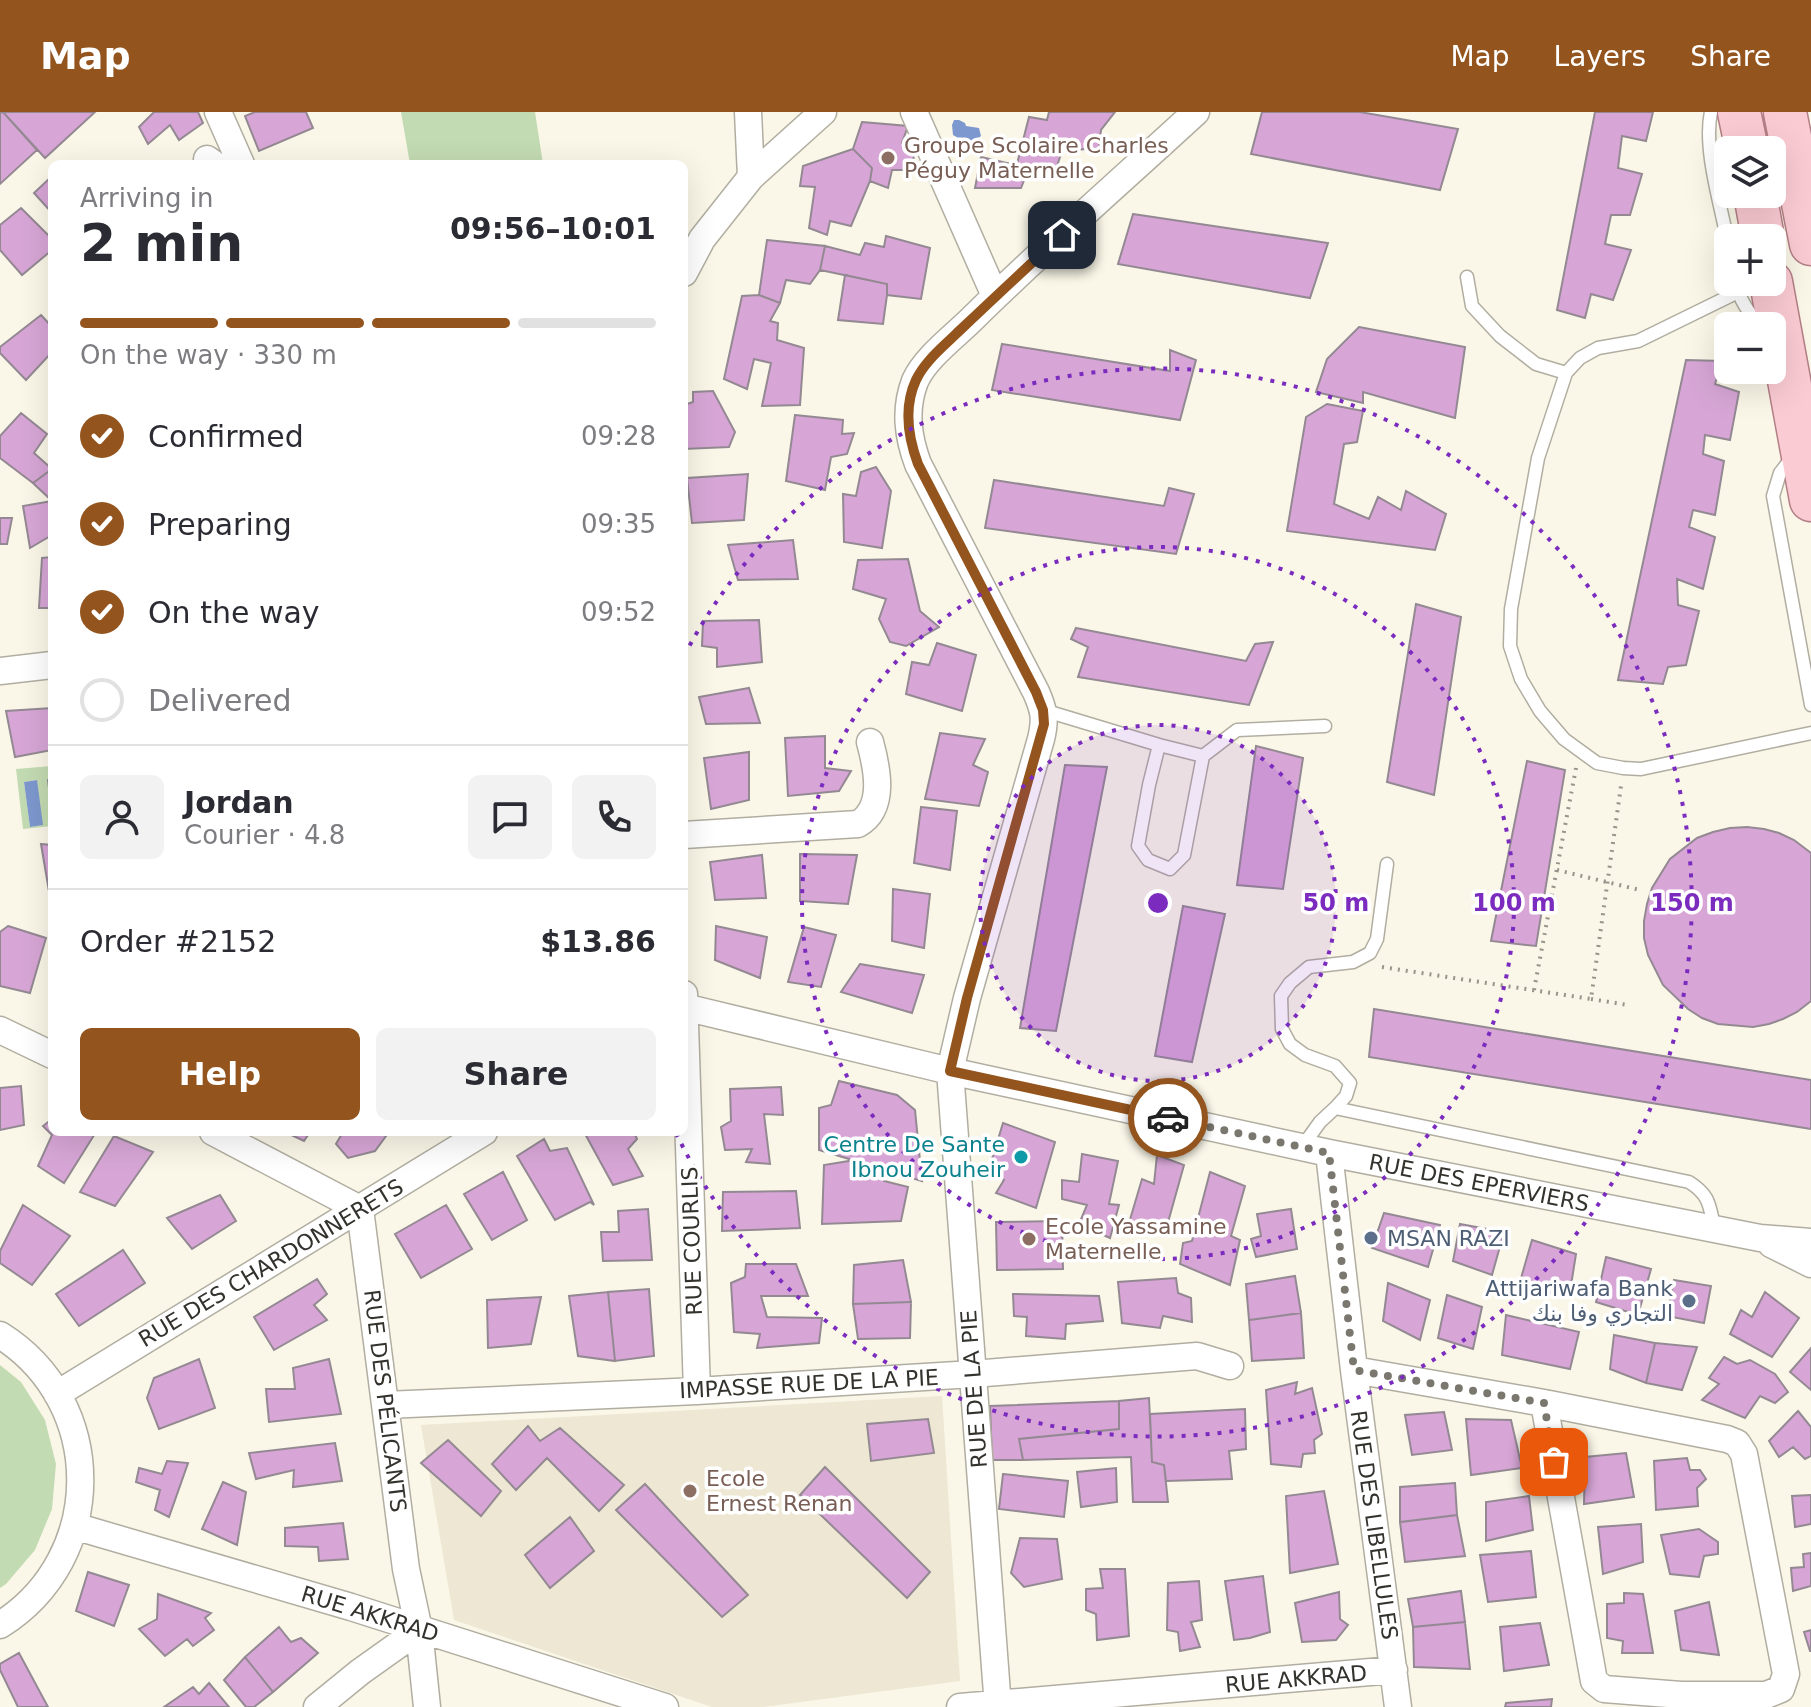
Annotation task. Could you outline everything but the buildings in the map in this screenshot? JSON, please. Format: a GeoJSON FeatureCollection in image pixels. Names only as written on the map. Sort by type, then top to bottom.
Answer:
{"type":"FeatureCollection","features":[{"type":"Feature","properties":{"kind":"main road"},"geometry":{"type":"LineString","coordinates":[[1739,112],[1744,136]]}},
{"type":"Feature","properties":{"kind":"main road"},"geometry":{"type":"LineString","coordinates":[[1785,112],[1811,244]]}},
{"type":"Feature","properties":{"kind":"main road"},"geometry":{"type":"LineString","coordinates":[[1785,384],[1802,447],[1811,500]]}},
{"type":"Feature","properties":{"kind":"street"},"geometry":{"type":"LineString","coordinates":[[218,112],[239,160]]}},
{"type":"Feature","properties":{"kind":"street"},"geometry":{"type":"LineString","coordinates":[[748,112],[751,177]]}},
{"type":"Feature","properties":{"kind":"street"},"geometry":{"type":"LineString","coordinates":[[688,265],[702,239],[751,177],[823,112]]}},
{"type":"Feature","properties":{"kind":"street"},"geometry":{"type":"LineString","coordinates":[[914,112],[995,296]]}},
{"type":"Feature","properties":{"kind":"street"},"geometry":{"type":"LineString","coordinates":[[1043,710],[918,464],[908,425],[909,402],[925,365],[995,296],[1196,112]]}},
{"type":"Feature","properties":{"kind":"street"},"geometry":{"type":"LineString","coordinates":[[0,671],[48,665]]}},
{"type":"Feature","properties":{"kind":"street","name":"RUE DE LA PIE"},"geometry":{"type":"LineString","coordinates":[[998,1706],[950,1071],[967,998],[1041,739],[1043,710]]}},
{"type":"Feature","properties":{"kind":"street"},"geometry":{"type":"LineString","coordinates":[[688,835],[858,824],[871,811],[878,785],[870,742]]}},
{"type":"Feature","properties":{"kind":"street","name":"RUE DES EPERVIERS"},"geometry":{"type":"LineString","coordinates":[[688,1008],[950,1071],[1329,1153],[1715,1230],[1811,1242]]}},
{"type":"Feature","properties":{"kind":"street"},"geometry":{"type":"LineString","coordinates":[[0,1030],[48,1053]]}},
{"type":"Feature","properties":{"kind":"street","name":"RUE COURLIS"},"geometry":{"type":"LineString","coordinates":[[688,1125],[697,1391]]}},
{"type":"Feature","properties":{"kind":"street"},"geometry":{"type":"LineString","coordinates":[[221,1136],[360,1209]]}},
{"type":"Feature","properties":{"kind":"street","name":"RUE DES CHARDONNERETS"},"geometry":{"type":"LineString","coordinates":[[57,1394],[478,1136]]}},
{"type":"Feature","properties":{"kind":"street","name":"RUE DES LIBELLULES"},"geometry":{"type":"LineString","coordinates":[[1329,1153],[1398,1707]]}},
{"type":"Feature","properties":{"kind":"street","name":"RUE DES PÉLICANTS"},"geometry":{"type":"LineString","coordinates":[[360,1209],[406,1569],[419,1630],[427,1707]]}},
{"type":"Feature","properties":{"kind":"street","name":"RUE DES EPERVIERS"},"geometry":{"type":"LineString","coordinates":[[1760,1238],[1811,1264]]}},
{"type":"Feature","properties":{"kind":"street"},"geometry":{"type":"LineString","coordinates":[[0,1335],[29,1358],[57,1394],[71,1423],[79,1460],[80,1489],[72,1534],[60,1562],[25,1606],[0,1625]]}},
{"type":"Feature","properties":{"kind":"street","name":"IMPASSE RUE DE LA PIE"},"geometry":{"type":"LineString","coordinates":[[386,1405],[697,1391],[1197,1356],[1230,1366]]}},
{"type":"Feature","properties":{"kind":"street"},"geometry":{"type":"LineString","coordinates":[[1354,1370],[1544,1403],[1737,1443],[1744,1454],[1786,1674],[1781,1689],[1766,1695],[1681,1695],[1604,1689],[1594,1681],[1544,1403]]}},
{"type":"Feature","properties":{"kind":"street","name":"RUE AKKRAD"},"geometry":{"type":"LineString","coordinates":[[74,1526],[351,1607],[665,1707]]}},
{"type":"Feature","properties":{"kind":"street"},"geometry":{"type":"LineString","coordinates":[[317,1707],[419,1630]]}},
{"type":"Feature","properties":{"kind":"street","name":"RUE AKKRAD"},"geometry":{"type":"LineString","coordinates":[[960,1707],[1394,1670]]}},
{"type":"Feature","properties":{"kind":"lane"},"geometry":{"type":"LineString","coordinates":[[1711,112],[1710,152],[1724,224]]}},
{"type":"Feature","properties":{"kind":"lane"},"geometry":{"type":"LineString","coordinates":[[1467,277],[1472,306],[1500,336],[1536,364],[1566,373]]}},
{"type":"Feature","properties":{"kind":"lane"},"geometry":{"type":"LineString","coordinates":[[1726,296],[1638,341],[1598,348],[1580,358],[1566,373],[1538,458],[1511,609],[1510,646],[1521,679],[1540,711],[1564,739],[1597,763],[1641,769],[1811,733]]}},
{"type":"Feature","properties":{"kind":"lane"},"geometry":{"type":"LineString","coordinates":[[1802,447],[1780,473],[1773,496],[1811,705]]}},
{"type":"Feature","properties":{"kind":"lane"},"geometry":{"type":"LineString","coordinates":[[1043,710],[1203,756]]}},
{"type":"Feature","properties":{"kind":"lane"},"geometry":{"type":"LineString","coordinates":[[1159,745],[1138,846],[1148,860],[1170,869],[1184,855],[1203,756],[1237,730],[1325,726]]}},
{"type":"Feature","properties":{"kind":"lane"},"geometry":{"type":"LineString","coordinates":[[1302,1147],[1309,1134],[1346,1096],[1350,1083],[1335,1066],[1305,1055],[1290,1044],[1282,1029],[1281,996],[1290,983],[1309,967],[1353,962],[1370,953],[1377,939],[1387,864]]}},
{"type":"Feature","properties":{"kind":"lane"},"geometry":{"type":"LineString","coordinates":[[1335,1108],[1689,1182],[1707,1196],[1715,1230]]}},
{"type":"Feature","properties":{"kind":"path"},"geometry":{"type":"LineString","coordinates":[[1534,990],[1580,750]]}},
{"type":"Feature","properties":{"kind":"path"},"geometry":{"type":"LineString","coordinates":[[1591,999],[1623,768]]}},
{"type":"Feature","properties":{"kind":"path"},"geometry":{"type":"LineString","coordinates":[[1557,870],[1640,890]]}},
{"type":"Feature","properties":{"kind":"path"},"geometry":{"type":"LineString","coordinates":[[1353,962],[1628,1005]]}},
{"type":"Feature","properties":{"kind":"shaded area","name":"Ecole Ernest Renan"},"geometry":{"type":"Polygon","coordinates":[[[942,1396],[960,1681],[763,1707],[712,1707],[454,1620],[421,1425],[942,1396]]]}},
{"type":"Feature","properties":{"kind":"green space"},"geometry":{"type":"Polygon","coordinates":[[[401,112],[535,112],[542,160],[409,160],[401,112]]]}},
{"type":"Feature","properties":{"kind":"green space"},"geometry":{"type":"Polygon","coordinates":[[[48,766],[48,826],[23,829],[16,769],[48,766]],[[36,780],[24,782],[30,827],[42,825],[36,780]]]}},
{"type":"Feature","properties":{"kind":"green space"},"geometry":{"type":"Polygon","coordinates":[[[0,1365],[21,1382],[45,1420],[56,1464],[52,1509],[35,1550],[0,1588],[0,1365]]]}},
{"type":"Feature","properties":{"kind":"water"},"geometry":{"type":"Polygon","coordinates":[[[954,120],[979,128],[981,136],[967,141],[953,135],[954,120]]]}},
{"type":"Feature","properties":{"kind":"water"},"geometry":{"type":"Polygon","coordinates":[[[37,780],[43,825],[30,827],[24,782],[37,780]]]}},
{"type":"Feature","properties":{"kind":"way so far"},"geometry":{"type":"LineString","coordinates":[[1168,1118],[1329,1153],[1354,1370],[1544,1403],[1554,1462]]}},
{"type":"Feature","properties":{"kind":"place","name":"Groupe Scolaire Charles Péguy Maternelle"},"geometry":{"type":"Point","coordinates":[888,158]}},
{"type":"Feature","properties":{"kind":"place","name":"Centre De Sante Ibnou Zouheir"},"geometry":{"type":"Point","coordinates":[1021,1157]}},
{"type":"Feature","properties":{"kind":"place","name":"MSAN RAZI"},"geometry":{"type":"Point","coordinates":[1371,1238]}},
{"type":"Feature","properties":{"kind":"place","name":"Ecole Yassamine Maternelle"},"geometry":{"type":"Point","coordinates":[1029,1239]}},
{"type":"Feature","properties":{"kind":"place","name":"Attijariwafa Bank التجاري وفا بنك"},"geometry":{"type":"Point","coordinates":[1689,1301]}},
{"type":"Feature","properties":{"kind":"place","name":"Ecole Ernest Renan"},"geometry":{"type":"Point","coordinates":[690,1491]}},
{"type":"Feature","properties":{"kind":"route"},"geometry":{"type":"LineString","coordinates":[[1062,235],[925,365],[909,402],[908,425],[918,464],[1036,692],[1043,710],[1044,724],[967,998],[950,1071],[1168,1118]]}}]}
